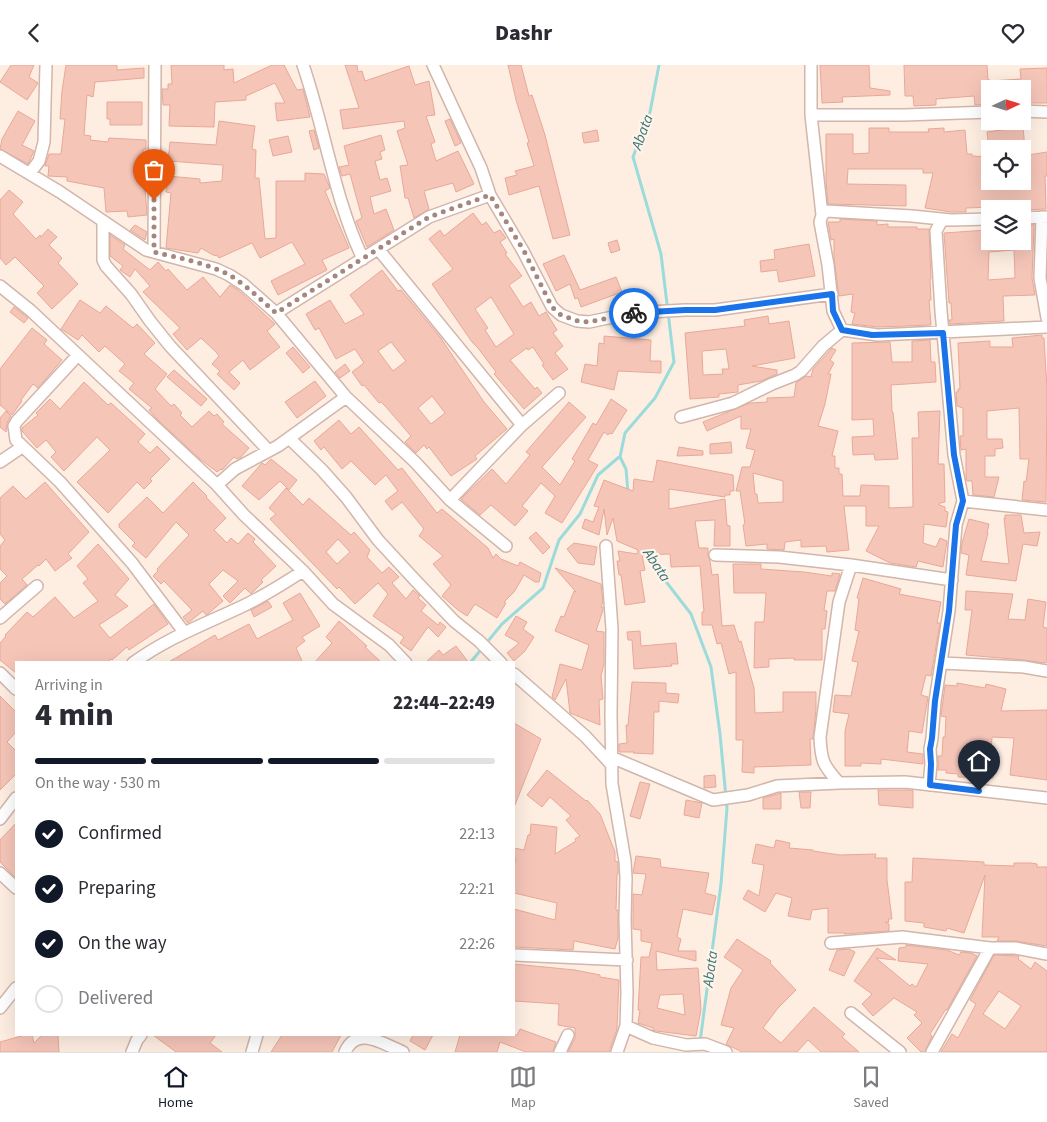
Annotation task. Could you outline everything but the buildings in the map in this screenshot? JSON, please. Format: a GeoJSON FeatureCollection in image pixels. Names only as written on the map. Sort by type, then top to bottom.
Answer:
{"type":"FeatureCollection","features":[{"type":"Feature","properties":{"kind":"street"},"geometry":{"type":"LineString","coordinates":[[30,173],[39,161],[44,142],[46,65]]}},
{"type":"Feature","properties":{"kind":"street"},"geometry":{"type":"LineString","coordinates":[[154,252],[155,65]]}},
{"type":"Feature","properties":{"kind":"street"},"geometry":{"type":"LineString","coordinates":[[303,65],[354,241],[363,259]]}},
{"type":"Feature","properties":{"kind":"street"},"geometry":{"type":"LineString","coordinates":[[434,65],[490,195],[524,251],[552,307],[561,315],[578,321],[589,322],[632,313],[715,310],[832,294]]}},
{"type":"Feature","properties":{"kind":"street"},"geometry":{"type":"LineString","coordinates":[[811,65],[811,115],[822,215],[820,222],[833,311],[842,330]]}},
{"type":"Feature","properties":{"kind":"street"},"geometry":{"type":"LineString","coordinates":[[1031,111],[1047,112]]}},
{"type":"Feature","properties":{"kind":"street"},"geometry":{"type":"LineString","coordinates":[[811,115],[981,112]]}},
{"type":"Feature","properties":{"kind":"street"},"geometry":{"type":"LineString","coordinates":[[0,156],[30,173],[146,250],[200,264],[229,275],[243,284],[276,313],[346,397],[415,462],[450,501],[506,546]]}},
{"type":"Feature","properties":{"kind":"street"},"geometry":{"type":"LineString","coordinates":[[276,313],[429,217],[490,195]]}},
{"type":"Feature","properties":{"kind":"street"},"geometry":{"type":"LineString","coordinates":[[822,215],[826,211],[912,216],[942,220],[981,219]]}},
{"type":"Feature","properties":{"kind":"street"},"geometry":{"type":"LineString","coordinates":[[1031,217],[1044,217],[1040,278],[1047,319]]}},
{"type":"Feature","properties":{"kind":"street"},"geometry":{"type":"LineString","coordinates":[[930,785],[930,749],[935,701],[942,663],[952,580],[956,525],[963,501],[954,455],[943,333],[936,231],[942,220]]}},
{"type":"Feature","properties":{"kind":"street"},"geometry":{"type":"LineString","coordinates":[[103,222],[103,260],[106,266],[131,294],[170,346],[268,450]]}},
{"type":"Feature","properties":{"kind":"street"},"geometry":{"type":"LineString","coordinates":[[379,249],[522,425]]}},
{"type":"Feature","properties":{"kind":"street"},"geometry":{"type":"LineString","coordinates":[[0,286],[17,298],[217,485],[244,515],[303,571],[333,604],[389,645],[404,661]]}},
{"type":"Feature","properties":{"kind":"street"},"geometry":{"type":"LineString","coordinates":[[681,417],[732,403],[795,375],[801,371],[822,346],[842,330],[872,335],[1047,327]]}},
{"type":"Feature","properties":{"kind":"street"},"geometry":{"type":"LineString","coordinates":[[78,355],[17,421],[14,426],[14,435],[22,447],[60,482],[132,563],[184,632]]}},
{"type":"Feature","properties":{"kind":"street"},"geometry":{"type":"LineString","coordinates":[[450,501],[522,425],[559,393]]}},
{"type":"Feature","properties":{"kind":"street"},"geometry":{"type":"LineString","coordinates":[[217,485],[235,469],[278,446],[346,397]]}},
{"type":"Feature","properties":{"kind":"street"},"geometry":{"type":"LineString","coordinates":[[289,438],[322,469],[346,497],[378,540],[414,579],[454,621],[500,661]]}},
{"type":"Feature","properties":{"kind":"street"},"geometry":{"type":"LineString","coordinates":[[0,462],[22,447]]}},
{"type":"Feature","properties":{"kind":"street"},"geometry":{"type":"LineString","coordinates":[[963,501],[1047,510]]}},
{"type":"Feature","properties":{"kind":"street"},"geometry":{"type":"LineString","coordinates":[[606,546],[612,629],[611,761],[614,800],[626,861],[626,1026],[617,1052]]}},
{"type":"Feature","properties":{"kind":"street"},"geometry":{"type":"LineString","coordinates":[[715,555],[779,557],[952,580]]}},
{"type":"Feature","properties":{"kind":"street"},"geometry":{"type":"LineString","coordinates":[[839,783],[824,765],[820,751],[820,737],[839,602],[850,565]]}},
{"type":"Feature","properties":{"kind":"street"},"geometry":{"type":"LineString","coordinates":[[136,661],[148,651],[184,632],[243,606],[303,571]]}},
{"type":"Feature","properties":{"kind":"street"},"geometry":{"type":"LineString","coordinates":[[0,618],[37,586]]}},
{"type":"Feature","properties":{"kind":"street"},"geometry":{"type":"LineString","coordinates":[[942,663],[1024,667],[1047,671]]}},
{"type":"Feature","properties":{"kind":"street"},"geometry":{"type":"LineString","coordinates":[[0,673],[15,688]]}},
{"type":"Feature","properties":{"kind":"street"},"geometry":{"type":"LineString","coordinates":[[515,674],[611,761],[713,800],[748,795],[777,786],[905,782],[1047,798]]}},
{"type":"Feature","properties":{"kind":"street"},"geometry":{"type":"LineString","coordinates":[[0,819],[15,799]]}},
{"type":"Feature","properties":{"kind":"street"},"geometry":{"type":"LineString","coordinates":[[0,873],[15,887]]}},
{"type":"Feature","properties":{"kind":"street"},"geometry":{"type":"LineString","coordinates":[[831,943],[902,937],[990,948],[1015,948],[1047,954]]}},
{"type":"Feature","properties":{"kind":"street"},"geometry":{"type":"LineString","coordinates":[[932,1052],[990,948]]}},
{"type":"Feature","properties":{"kind":"street"},"geometry":{"type":"LineString","coordinates":[[515,955],[627,960]]}},
{"type":"Feature","properties":{"kind":"street"},"geometry":{"type":"LineString","coordinates":[[0,1008],[15,989]]}},
{"type":"Feature","properties":{"kind":"street"},"geometry":{"type":"LineString","coordinates":[[850,1013],[900,1052]]}},
{"type":"Feature","properties":{"kind":"street"},"geometry":{"type":"LineString","coordinates":[[626,1026],[653,1038],[686,1045],[705,1044],[726,1052]]}},
{"type":"Feature","properties":{"kind":"street"},"geometry":{"type":"LineString","coordinates":[[560,1052],[568,1035]]}},
{"type":"Feature","properties":{"kind":"street"},"geometry":{"type":"LineString","coordinates":[[132,1052],[140,1036]]}},
{"type":"Feature","properties":{"kind":"street"},"geometry":{"type":"LineString","coordinates":[[252,1052],[257,1036]]}},
{"type":"Feature","properties":{"kind":"street"},"geometry":{"type":"LineString","coordinates":[[345,1052],[349,1043],[356,1038],[366,1038],[403,1052]]}},
{"type":"Feature","properties":{"kind":"waterway","name":"Abata"},"geometry":{"type":"LineString","coordinates":[[628,493],[626,469],[620,457],[625,433],[655,398],[674,362],[661,254],[633,157],[650,112],[659,65]]}},
{"type":"Feature","properties":{"kind":"waterway"},"geometry":{"type":"LineString","coordinates":[[472,661],[502,624],[543,588],[559,540],[580,514],[598,475],[619,457]]}},
{"type":"Feature","properties":{"kind":"waterway","name":"Abata"},"geometry":{"type":"LineString","coordinates":[[647,553],[691,614],[711,667],[720,734],[727,808],[721,884],[700,1042]]}},
{"type":"Feature","properties":{"kind":"way so far"},"geometry":{"type":"LineString","coordinates":[[154,200],[154,252],[200,264],[229,275],[243,284],[276,313],[429,217],[490,195],[524,251],[552,307],[561,315],[578,321],[589,322],[634,313]]}},
{"type":"Feature","properties":{"kind":"route"},"geometry":{"type":"LineString","coordinates":[[634,313],[715,310],[832,294],[833,311],[842,330],[872,335],[943,333],[952,415],[954,455],[963,501],[956,525],[949,611],[935,701],[930,749],[930,785],[979,791]]}}]}
